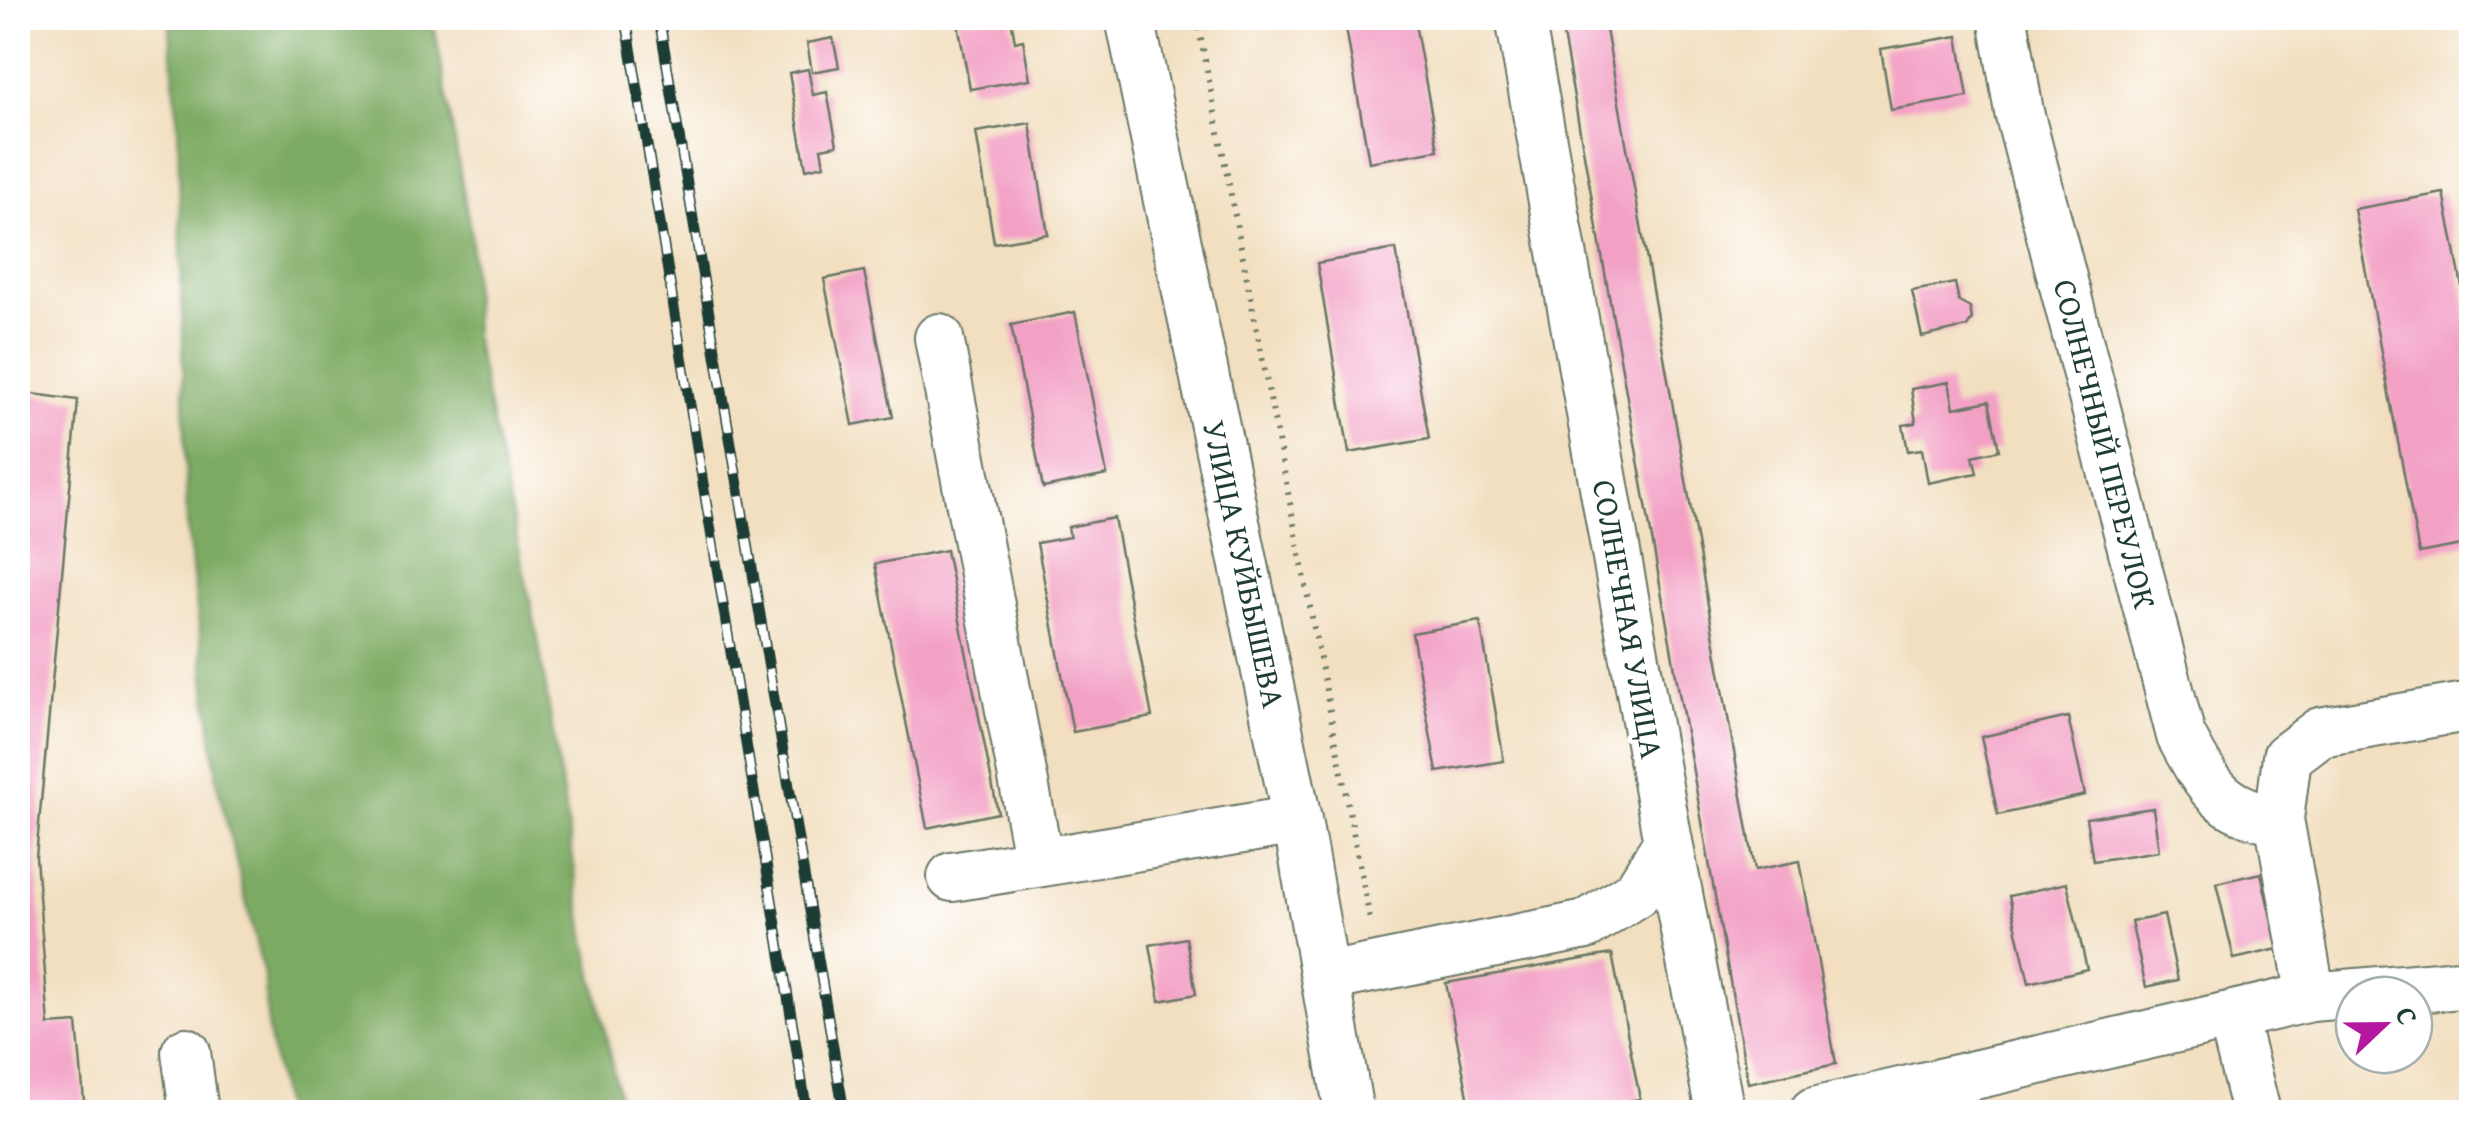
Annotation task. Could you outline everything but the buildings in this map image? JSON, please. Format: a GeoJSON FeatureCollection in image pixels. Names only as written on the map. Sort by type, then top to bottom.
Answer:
{"type":"FeatureCollection","features":[{"type":"Feature","properties":{"kind":"street","name":"УЛИЦА КУЙБЫШЕВА"},"geometry":{"type":"LineString","coordinates":[[1130,18],[1297,820],[1349,1112]]}},
{"type":"Feature","properties":{"kind":"street","name":"СОЛНЕЧНАЯ УЛИЦА"},"geometry":{"type":"LineString","coordinates":[[1520,18],[1720,1112]]}},
{"type":"Feature","properties":{"kind":"street","name":"СОЛНЕЧНЫЙ ПЕРЕУЛОК"},"geometry":{"type":"LineString","coordinates":[[2003,18],[2020,112],[2181,736],[2210,790],[2248,815],[2279,818]]}},
{"type":"Feature","properties":{"kind":"street"},"geometry":{"type":"LineString","coordinates":[[940,338],[1039,862]]}},
{"type":"Feature","properties":{"kind":"street"},"geometry":{"type":"LineString","coordinates":[[2310,996],[2279,818],[2287,757],[2320,732],[2472,706]]}},
{"type":"Feature","properties":{"kind":"street"},"geometry":{"type":"LineString","coordinates":[[952,877],[1297,820]]}},
{"type":"Feature","properties":{"kind":"street"},"geometry":{"type":"LineString","coordinates":[[1327,977],[1586,925],[1636,892],[1668,842]]}},
{"type":"Feature","properties":{"kind":"street"},"geometry":{"type":"LineString","coordinates":[[1814,1112],[2310,996],[2472,982]]}},
{"type":"Feature","properties":{"kind":"street"},"geometry":{"type":"LineString","coordinates":[[2232,1016],[2256,1112]]}},
{"type":"Feature","properties":{"kind":"street"},"geometry":{"type":"LineString","coordinates":[[186,1052],[194,1112]]}},
{"type":"Feature","properties":{"kind":"path"},"geometry":{"type":"LineString","coordinates":[[1196,18],[1379,966]]}},
{"type":"Feature","properties":{"kind":"green space"},"geometry":{"type":"Polygon","coordinates":[[[169,18],[433,18],[471,235],[474,338],[537,633],[586,941],[622,1112],[284,1112],[268,1032],[265,980],[218,787],[187,525],[178,126],[169,18]]]}},
{"type":"Feature","properties":{"kind":"railway"},"geometry":{"type":"LineString","coordinates":[[626,18],[807,1112]]}},
{"type":"Feature","properties":{"kind":"railway"},"geometry":{"type":"LineString","coordinates":[[659,18],[844,1112]]}}]}
